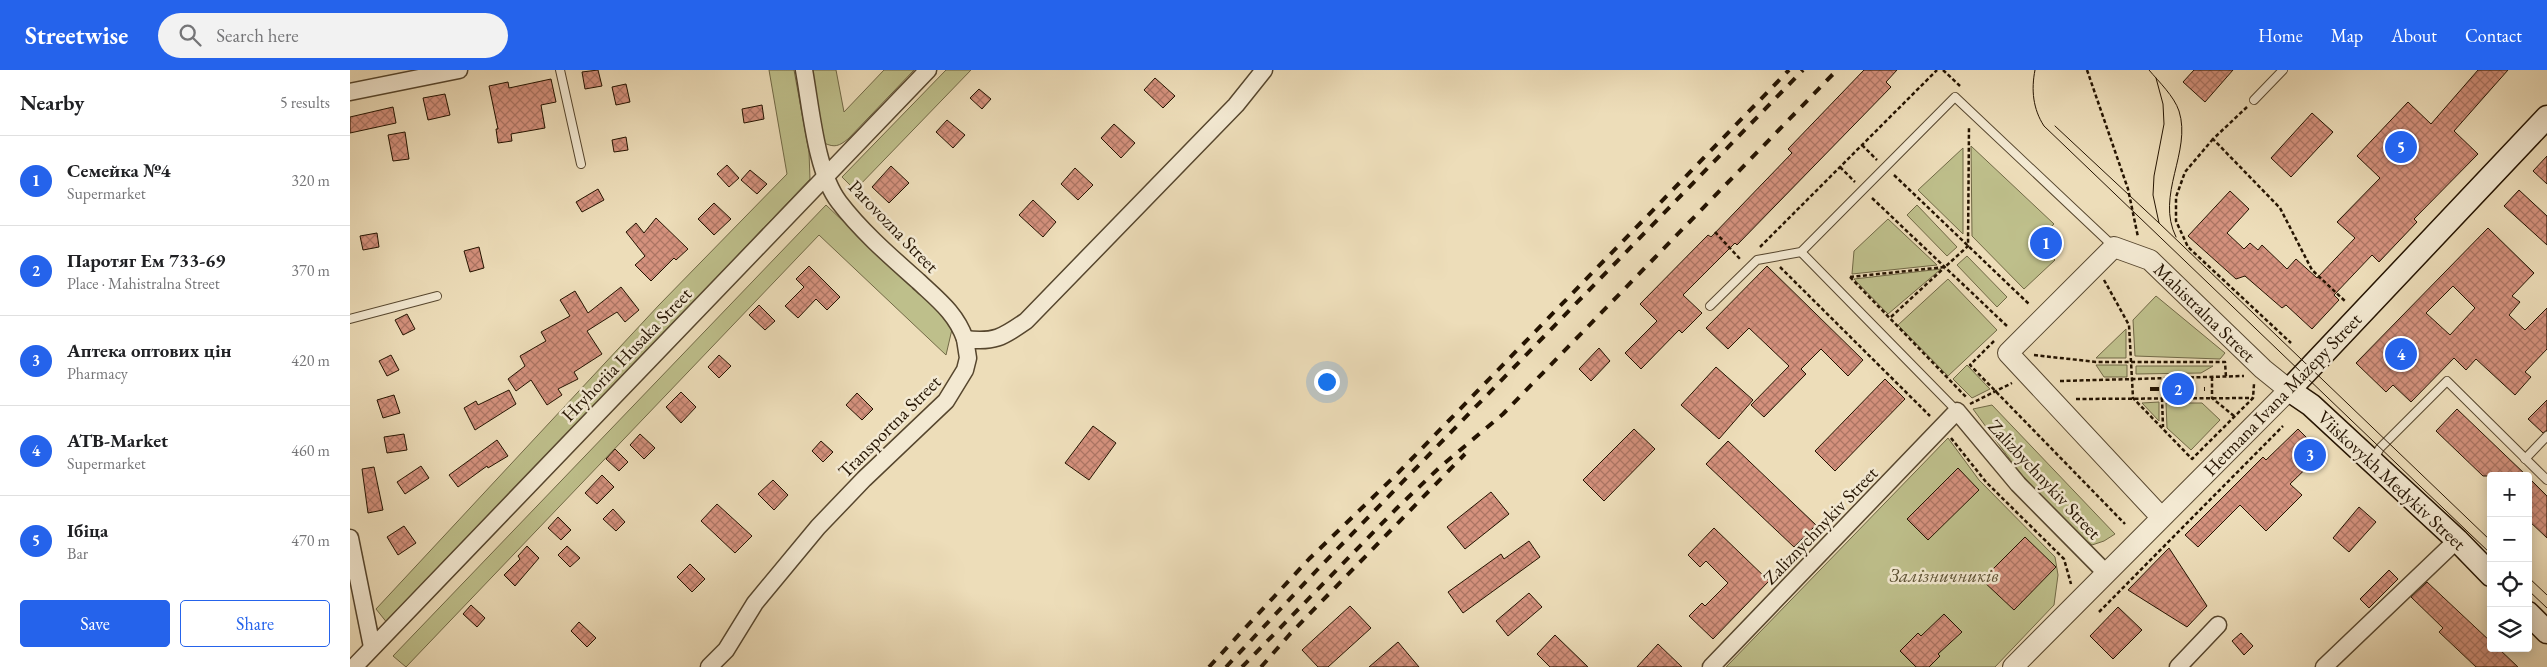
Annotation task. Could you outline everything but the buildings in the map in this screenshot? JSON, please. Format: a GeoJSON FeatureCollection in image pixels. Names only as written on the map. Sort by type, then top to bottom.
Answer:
{"type":"FeatureCollection","features":[{"type":"Feature","properties":{"kind":"main road","name":"Hetmana Ivana Mazepy Street"},"geometry":{"type":"LineString","coordinates":[[2289,390],[2547,117]]}},
{"type":"Feature","properties":{"kind":"main road","name":"Viiskovykh Medykiv Street"},"geometry":{"type":"LineString","coordinates":[[2289,390],[2310,405],[2457,540],[2487,571]]}},
{"type":"Feature","properties":{"kind":"main road"},"geometry":{"type":"LineString","coordinates":[[2532,617],[2547,632]]}},
{"type":"Feature","properties":{"kind":"street"},"geometry":{"type":"LineString","coordinates":[[350,92],[459,70]]}},
{"type":"Feature","properties":{"kind":"street","name":"Parovozna Street"},"geometry":{"type":"LineString","coordinates":[[804,70],[825,177],[839,202],[891,255],[949,309],[960,324],[965,339]]}},
{"type":"Feature","properties":{"kind":"street","name":"Hryhoriia Husaka Street"},"geometry":{"type":"LineString","coordinates":[[354,667],[928,70]]}},
{"type":"Feature","properties":{"kind":"street"},"geometry":{"type":"LineString","coordinates":[[965,339],[984,342],[1002,338],[1026,321],[1236,105],[1264,70]]}},
{"type":"Feature","properties":{"kind":"street"},"geometry":{"type":"LineString","coordinates":[[2122,242],[2095,266],[2008,353],[2161,517]]}},
{"type":"Feature","properties":{"kind":"street","name":"Mahistralna Street"},"geometry":{"type":"LineString","coordinates":[[2122,242],[2150,260],[2263,369],[2289,390]]}},
{"type":"Feature","properties":{"kind":"street","name":"Transportna Street"},"geometry":{"type":"LineString","coordinates":[[709,667],[726,650],[755,603],[818,527],[864,479],[946,401],[965,370],[968,358],[965,339]]}},
{"type":"Feature","properties":{"kind":"street","name":"Hetmana Ivana Mazepy Street"},"geometry":{"type":"LineString","coordinates":[[2014,667],[2105,572],[2289,390]]}},
{"type":"Feature","properties":{"kind":"street","name":"Zaliznychnykiv Street"},"geometry":{"type":"LineString","coordinates":[[1711,667],[1957,411]]}},
{"type":"Feature","properties":{"kind":"street","name":"Zalizbychnykiv Street"},"geometry":{"type":"LineString","coordinates":[[1957,411],[2018,484],[2105,572]]}},
{"type":"Feature","properties":{"kind":"street"},"geometry":{"type":"LineString","coordinates":[[350,538],[372,647]]}},
{"type":"Feature","properties":{"kind":"street"},"geometry":{"type":"LineString","coordinates":[[2324,667],[2457,540]]}},
{"type":"Feature","properties":{"kind":"street"},"geometry":{"type":"LineString","coordinates":[[2178,667],[2218,625]]}},
{"type":"Feature","properties":{"kind":"lane"},"geometry":{"type":"LineString","coordinates":[[560,70],[580,164]]}},
{"type":"Feature","properties":{"kind":"lane"},"geometry":{"type":"LineString","coordinates":[[2254,100],[2283,70]]}},
{"type":"Feature","properties":{"kind":"lane"},"geometry":{"type":"LineString","coordinates":[[1710,306],[1757,260],[1801,252],[1954,97],[2122,242]]}},
{"type":"Feature","properties":{"kind":"lane"},"geometry":{"type":"LineString","coordinates":[[1801,252],[1957,411]]}},
{"type":"Feature","properties":{"kind":"lane"},"geometry":{"type":"LineString","coordinates":[[350,319],[437,296]]}},
{"type":"Feature","properties":{"kind":"lane"},"geometry":{"type":"LineString","coordinates":[[2372,462],[2380,448],[2447,380],[2547,480]]}},
{"type":"Feature","properties":{"kind":"lane"},"geometry":{"type":"LineString","coordinates":[[2525,459],[2547,436]]}},
{"type":"Feature","properties":{"kind":"path"},"geometry":{"type":"LineString","coordinates":[[1755,252],[1937,70]]}},
{"type":"Feature","properties":{"kind":"path"},"geometry":{"type":"LineString","coordinates":[[1891,318],[1968,246],[1969,95],[1943,70]]}},
{"type":"Feature","properties":{"kind":"path"},"geometry":{"type":"LineString","coordinates":[[2087,70],[2128,189],[2138,240],[2122,242]]}},
{"type":"Feature","properties":{"kind":"path"},"geometry":{"type":"LineString","coordinates":[[2254,100],[2213,139],[2185,172],[2176,197],[2176,221],[2188,247],[2291,343]]}},
{"type":"Feature","properties":{"kind":"path"},"geometry":{"type":"LineString","coordinates":[[2213,139],[2280,208],[2312,270],[2359,315]]}},
{"type":"Feature","properties":{"kind":"path"},"geometry":{"type":"LineString","coordinates":[[1862,145],[2030,305]]}},
{"type":"Feature","properties":{"kind":"path"},"geometry":{"type":"LineString","coordinates":[[1840,167],[2008,327]]}},
{"type":"Feature","properties":{"kind":"path"},"geometry":{"type":"LineString","coordinates":[[1715,232],[1744,262]]}},
{"type":"Feature","properties":{"kind":"path"},"geometry":{"type":"LineString","coordinates":[[1760,247],[1941,428],[1986,482],[2064,559],[2072,585]]}},
{"type":"Feature","properties":{"kind":"path"},"geometry":{"type":"LineString","coordinates":[[2095,266],[2129,325],[2133,398],[2192,459],[2253,398],[2256,375]]}},
{"type":"Feature","properties":{"kind":"path"},"geometry":{"type":"LineString","coordinates":[[1945,267],[1850,277],[1972,403]]}},
{"type":"Feature","properties":{"kind":"path"},"geometry":{"type":"LineString","coordinates":[[2008,353],[2096,362],[2225,362],[2226,377]]}},
{"type":"Feature","properties":{"kind":"path"},"geometry":{"type":"LineString","coordinates":[[1957,411],[2032,378],[2132,380],[2246,376]]}},
{"type":"Feature","properties":{"kind":"path"},"geometry":{"type":"LineString","coordinates":[[2212,377],[2212,398]]}},
{"type":"Feature","properties":{"kind":"path"},"geometry":{"type":"LineString","coordinates":[[2162,398],[2163,429]]}},
{"type":"Feature","properties":{"kind":"path"},"geometry":{"type":"LineString","coordinates":[[2212,398],[2234,416]]}},
{"type":"Feature","properties":{"kind":"path"},"geometry":{"type":"LineString","coordinates":[[2052,400],[2253,398]]}},
{"type":"Feature","properties":{"kind":"path"},"geometry":{"type":"LineString","coordinates":[[2099,612],[2283,426]]}},
{"type":"Feature","properties":{"kind":"green space"},"geometry":{"type":"Polygon","coordinates":[[[769,70],[794,70],[809,152],[810,179],[388,624],[376,609],[659,305],[787,174],[769,70]]]}},
{"type":"Feature","properties":{"kind":"green space"},"geometry":{"type":"Polygon","coordinates":[[[811,70],[836,70],[844,112],[884,70],[914,70],[848,139],[834,146],[824,143],[811,70]]]}},
{"type":"Feature","properties":{"kind":"green space"},"geometry":{"type":"Polygon","coordinates":[[[946,70],[971,70],[855,190],[842,177],[946,70]]]}},
{"type":"Feature","properties":{"kind":"green space"},"geometry":{"type":"Polygon","coordinates":[[[1971,146],[2054,224],[2036,241],[2055,260],[2024,289],[1972,236],[1971,146]]]}},
{"type":"Feature","properties":{"kind":"green space"},"geometry":{"type":"Polygon","coordinates":[[[1963,148],[1963,234],[1918,190],[1963,148]]]}},
{"type":"Feature","properties":{"kind":"green space"},"geometry":{"type":"Polygon","coordinates":[[[826,205],[953,325],[946,355],[819,235],[406,667],[393,656],[826,205]]]}},
{"type":"Feature","properties":{"kind":"green space"},"geometry":{"type":"Polygon","coordinates":[[[1917,205],[1957,247],[1947,256],[1907,215],[1917,205]]]}},
{"type":"Feature","properties":{"kind":"green space"},"geometry":{"type":"Polygon","coordinates":[[[1888,219],[1937,265],[1852,274],[1854,251],[1888,219]]]}},
{"type":"Feature","properties":{"kind":"green space"},"geometry":{"type":"Polygon","coordinates":[[[1967,256],[2007,297],[1997,307],[1957,265],[1967,256]]]}},
{"type":"Feature","properties":{"kind":"green space"},"geometry":{"type":"Polygon","coordinates":[[[1941,269],[1888,314],[1854,279],[1941,269]]]}},
{"type":"Feature","properties":{"kind":"green space"},"geometry":{"type":"Polygon","coordinates":[[[1948,279],[1997,330],[1948,376],[1898,325],[1948,279]]]}},
{"type":"Feature","properties":{"kind":"green space"},"geometry":{"type":"Polygon","coordinates":[[[2156,296],[2225,353],[2220,359],[2135,356],[2133,320],[2156,296]]]}},
{"type":"Feature","properties":{"kind":"green space"},"geometry":{"type":"Polygon","coordinates":[[[2126,329],[2126,358],[2096,358],[2126,329]]]}},
{"type":"Feature","properties":{"kind":"green space"},"geometry":{"type":"Polygon","coordinates":[[[1967,365],[1990,389],[1972,398],[1953,379],[1967,365]]]}},
{"type":"Feature","properties":{"kind":"green space"},"geometry":{"type":"Polygon","coordinates":[[[2096,365],[2127,365],[2127,377],[2104,377],[2096,365]]]}},
{"type":"Feature","properties":{"kind":"green space"},"geometry":{"type":"Polygon","coordinates":[[[2136,366],[2213,366],[2201,373],[2136,374],[2136,366]]]}},
{"type":"Feature","properties":{"kind":"green space"},"geometry":{"type":"Polygon","coordinates":[[[2159,402],[2159,421],[2142,403],[2159,402]]]}},
{"type":"Feature","properties":{"kind":"green space"},"geometry":{"type":"Polygon","coordinates":[[[2166,403],[2202,403],[2220,420],[2191,450],[2167,428],[2166,403]]]}},
{"type":"Feature","properties":{"kind":"green space"},"geometry":{"type":"Polygon","coordinates":[[[1992,405],[2115,534],[2104,541],[2092,545],[2074,531],[2042,499],[1973,409],[1992,405]]]}},
{"type":"Feature","properties":{"kind":"green space","name":"Залізничників"},"geometry":{"type":"Polygon","coordinates":[[[1948,438],[1979,480],[2055,557],[2058,575],[2054,605],[1995,667],[1726,667],[1948,438]]]}},
{"type":"Feature","properties":{"kind":"tram line"},"geometry":{"type":"LineString","coordinates":[[2035,70],[2033,85],[2035,106],[2044,126],[2487,550]]}},
{"type":"Feature","properties":{"kind":"tram line"},"geometry":{"type":"LineString","coordinates":[[2149,70],[2174,100],[2179,111],[2182,126],[2181,142],[2169,205],[2176,237]]}},
{"type":"Feature","properties":{"kind":"tram line"},"geometry":{"type":"LineString","coordinates":[[2156,78],[2163,104],[2164,124],[2154,176],[2153,195],[2159,223],[2487,537]]}},
{"type":"Feature","properties":{"kind":"tram line"},"geometry":{"type":"LineString","coordinates":[[2055,126],[2159,223]]}},
{"type":"Feature","properties":{"kind":"tram line"},"geometry":{"type":"LineString","coordinates":[[2532,581],[2547,595]]}},
{"type":"Feature","properties":{"kind":"tram line"},"geometry":{"type":"LineString","coordinates":[[2532,594],[2547,608]]}},
{"type":"Feature","properties":{"kind":"railway"},"geometry":{"type":"LineString","coordinates":[[1209,667],[1309,559],[1397,474],[1789,70]]}},
{"type":"Feature","properties":{"kind":"railway"},"geometry":{"type":"LineString","coordinates":[[1226,667],[1317,570],[1803,70]]}},
{"type":"Feature","properties":{"kind":"railway"},"geometry":{"type":"LineString","coordinates":[[1242,667],[1397,508],[1440,467],[1503,414],[1837,70]]}},
{"type":"Feature","properties":{"kind":"railway"},"geometry":{"type":"LineString","coordinates":[[2150,389],[2205,389]]}},
{"type":"Feature","properties":{"kind":"railway"},"geometry":{"type":"LineString","coordinates":[[1261,667],[1290,634],[1465,454]]}},
{"type":"Feature","properties":{"kind":"place","name":"Ібіца"},"geometry":{"type":"Point","coordinates":[2401,147]}},
{"type":"Feature","properties":{"kind":"place","name":"Семейка №4"},"geometry":{"type":"Point","coordinates":[2046,243]}},
{"type":"Feature","properties":{"kind":"place","name":"ATB-Market"},"geometry":{"type":"Point","coordinates":[2401,354]}},
{"type":"Feature","properties":{"kind":"place","name":"Паротяг Ем 733-69"},"geometry":{"type":"Point","coordinates":[2178,389]}},
{"type":"Feature","properties":{"kind":"place","name":"Аптека оптових цін"},"geometry":{"type":"Point","coordinates":[2310,455]}}]}
